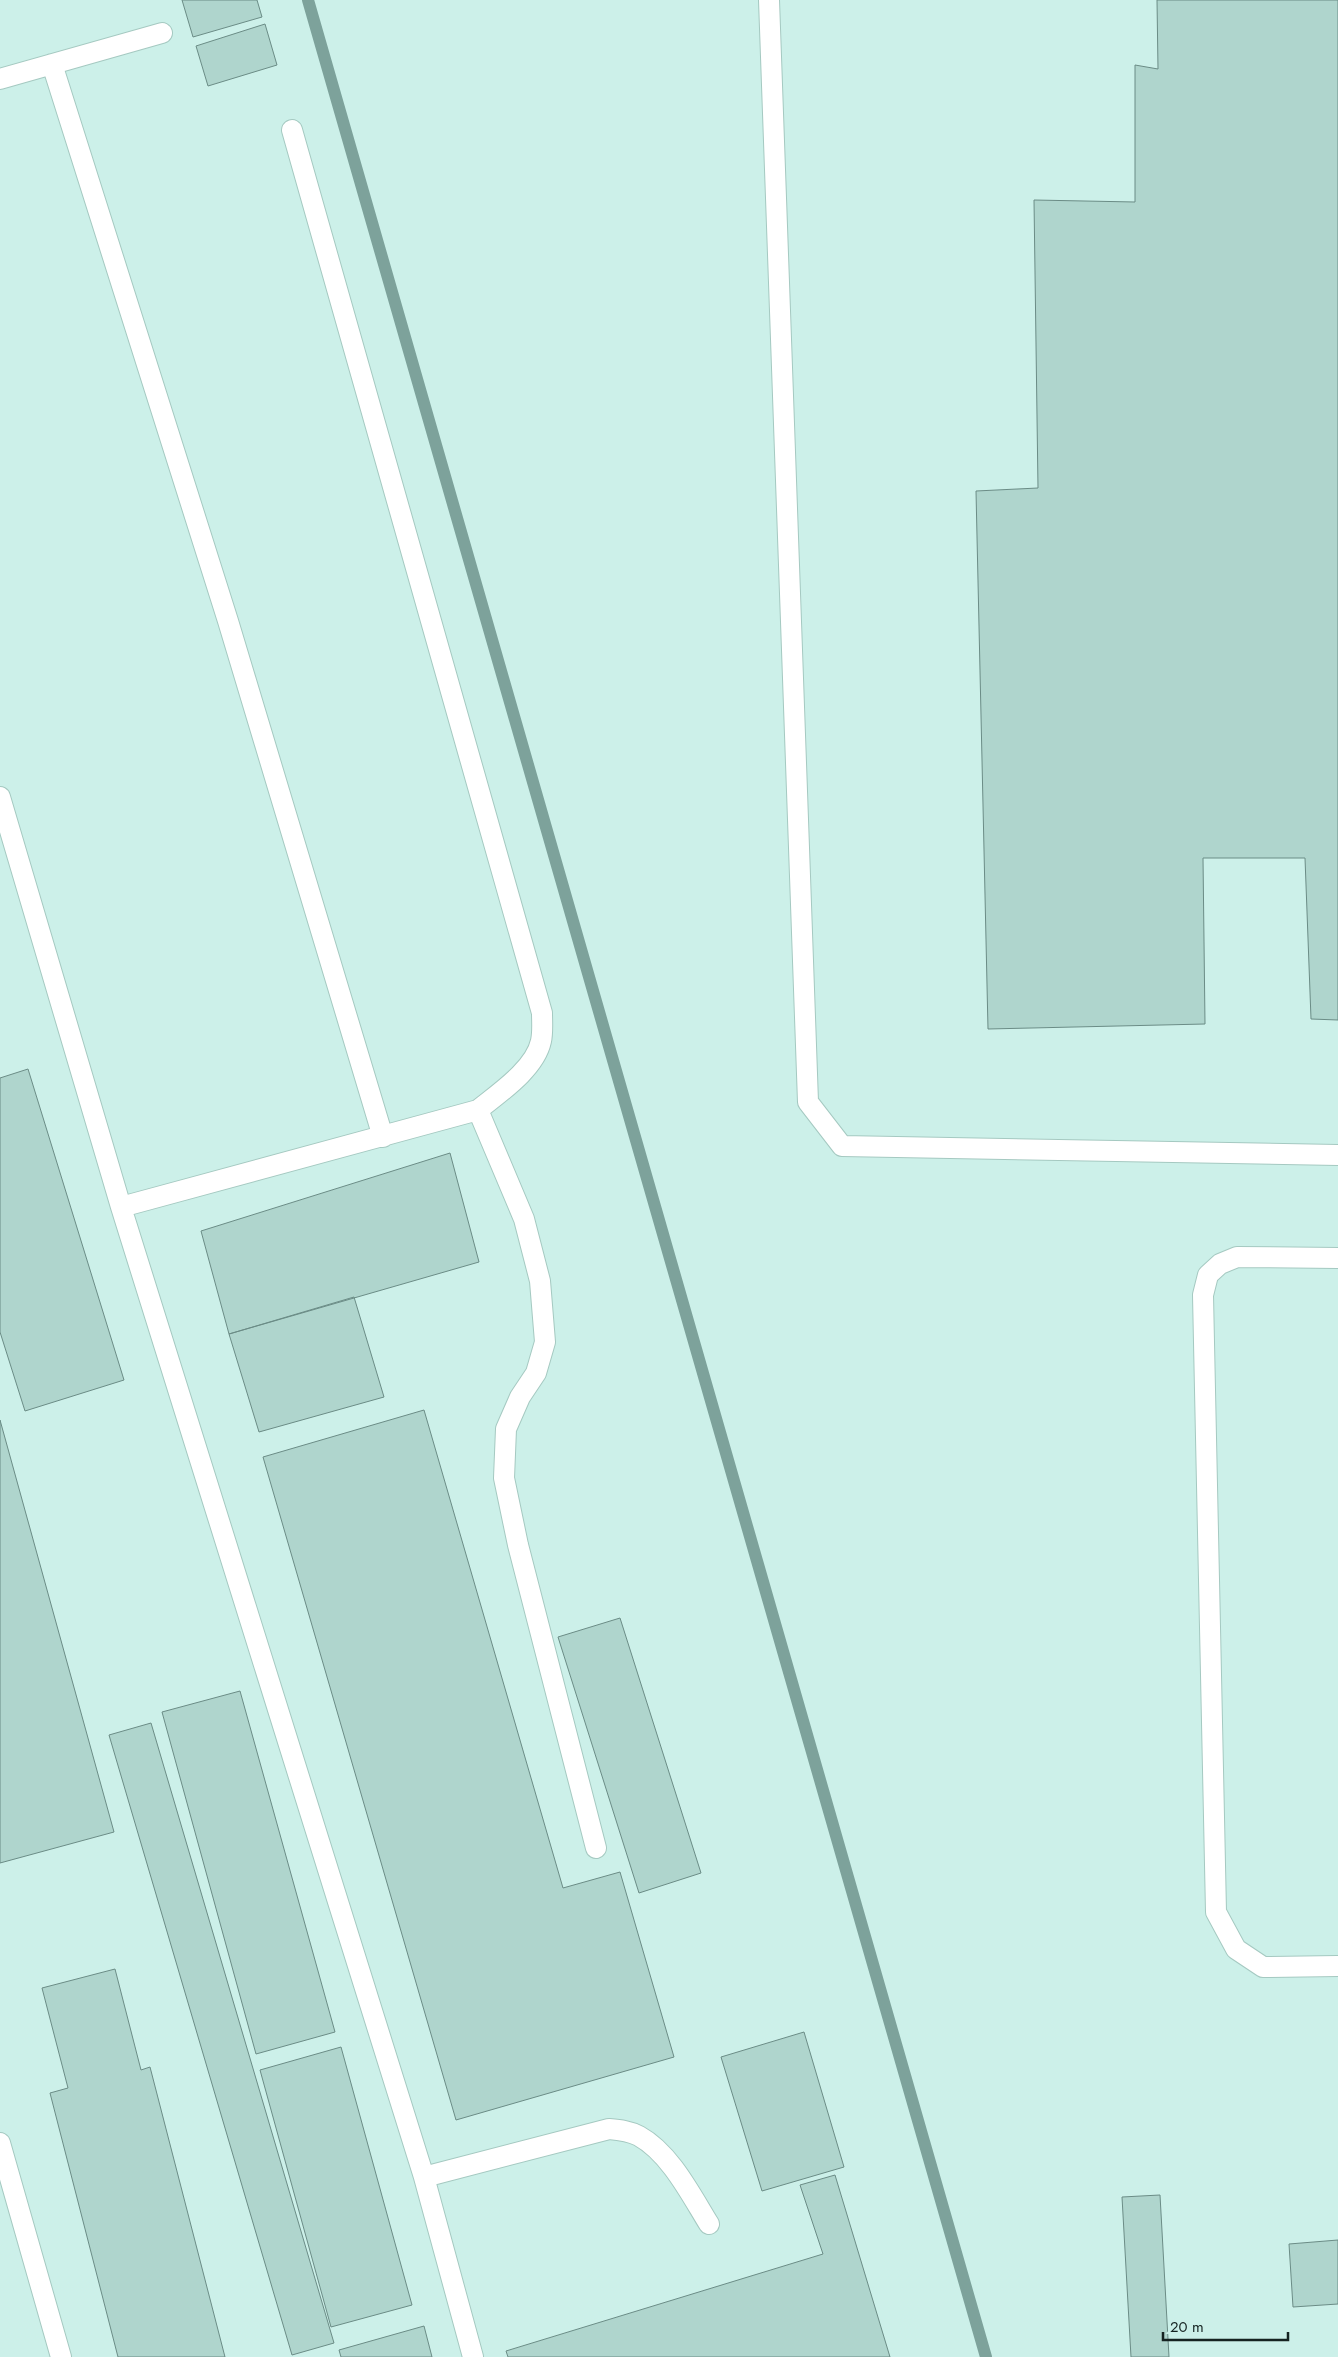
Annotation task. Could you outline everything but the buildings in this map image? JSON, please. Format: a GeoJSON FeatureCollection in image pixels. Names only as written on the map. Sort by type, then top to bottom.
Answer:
{"type":"FeatureCollection","features":[{"type":"Feature","properties":{"kind":"lane"},"geometry":{"type":"LineString","coordinates":[[769,0],[808,1102],[842,1146],[1338,1155]]}},
{"type":"Feature","properties":{"kind":"lane"},"geometry":{"type":"LineString","coordinates":[[0,79],[162,33]]}},
{"type":"Feature","properties":{"kind":"lane"},"geometry":{"type":"LineString","coordinates":[[52,64],[228,621],[383,1137]]}},
{"type":"Feature","properties":{"kind":"lane"},"geometry":{"type":"LineString","coordinates":[[121,1207],[478,1110],[513,1082],[530,1062],[541,1042],[542,1013],[292,130]]}},
{"type":"Feature","properties":{"kind":"lane"},"geometry":{"type":"LineString","coordinates":[[0,797],[121,1207],[424,2177],[473,2357]]}},
{"type":"Feature","properties":{"kind":"lane"},"geometry":{"type":"LineString","coordinates":[[478,1110],[524,1219],[540,1281],[545,1342],[536,1374],[520,1397],[506,1429],[504,1478],[518,1545],[596,1848]]}},
{"type":"Feature","properties":{"kind":"lane"},"geometry":{"type":"LineString","coordinates":[[1338,1258],[1237,1257],[1220,1264],[1208,1275],[1203,1296],[1216,1912],[1236,1949],[1263,1967],[1338,1966]]}},
{"type":"Feature","properties":{"kind":"lane"},"geometry":{"type":"LineString","coordinates":[[424,2177],[609,2129],[626,2131],[640,2137],[673,2168],[709,2224]]}},
{"type":"Feature","properties":{"kind":"lane"},"geometry":{"type":"LineString","coordinates":[[0,2143],[61,2357]]}},
{"type":"Feature","properties":{"kind":"waterway"},"geometry":{"type":"LineString","coordinates":[[308,0],[986,2357]]}}]}
